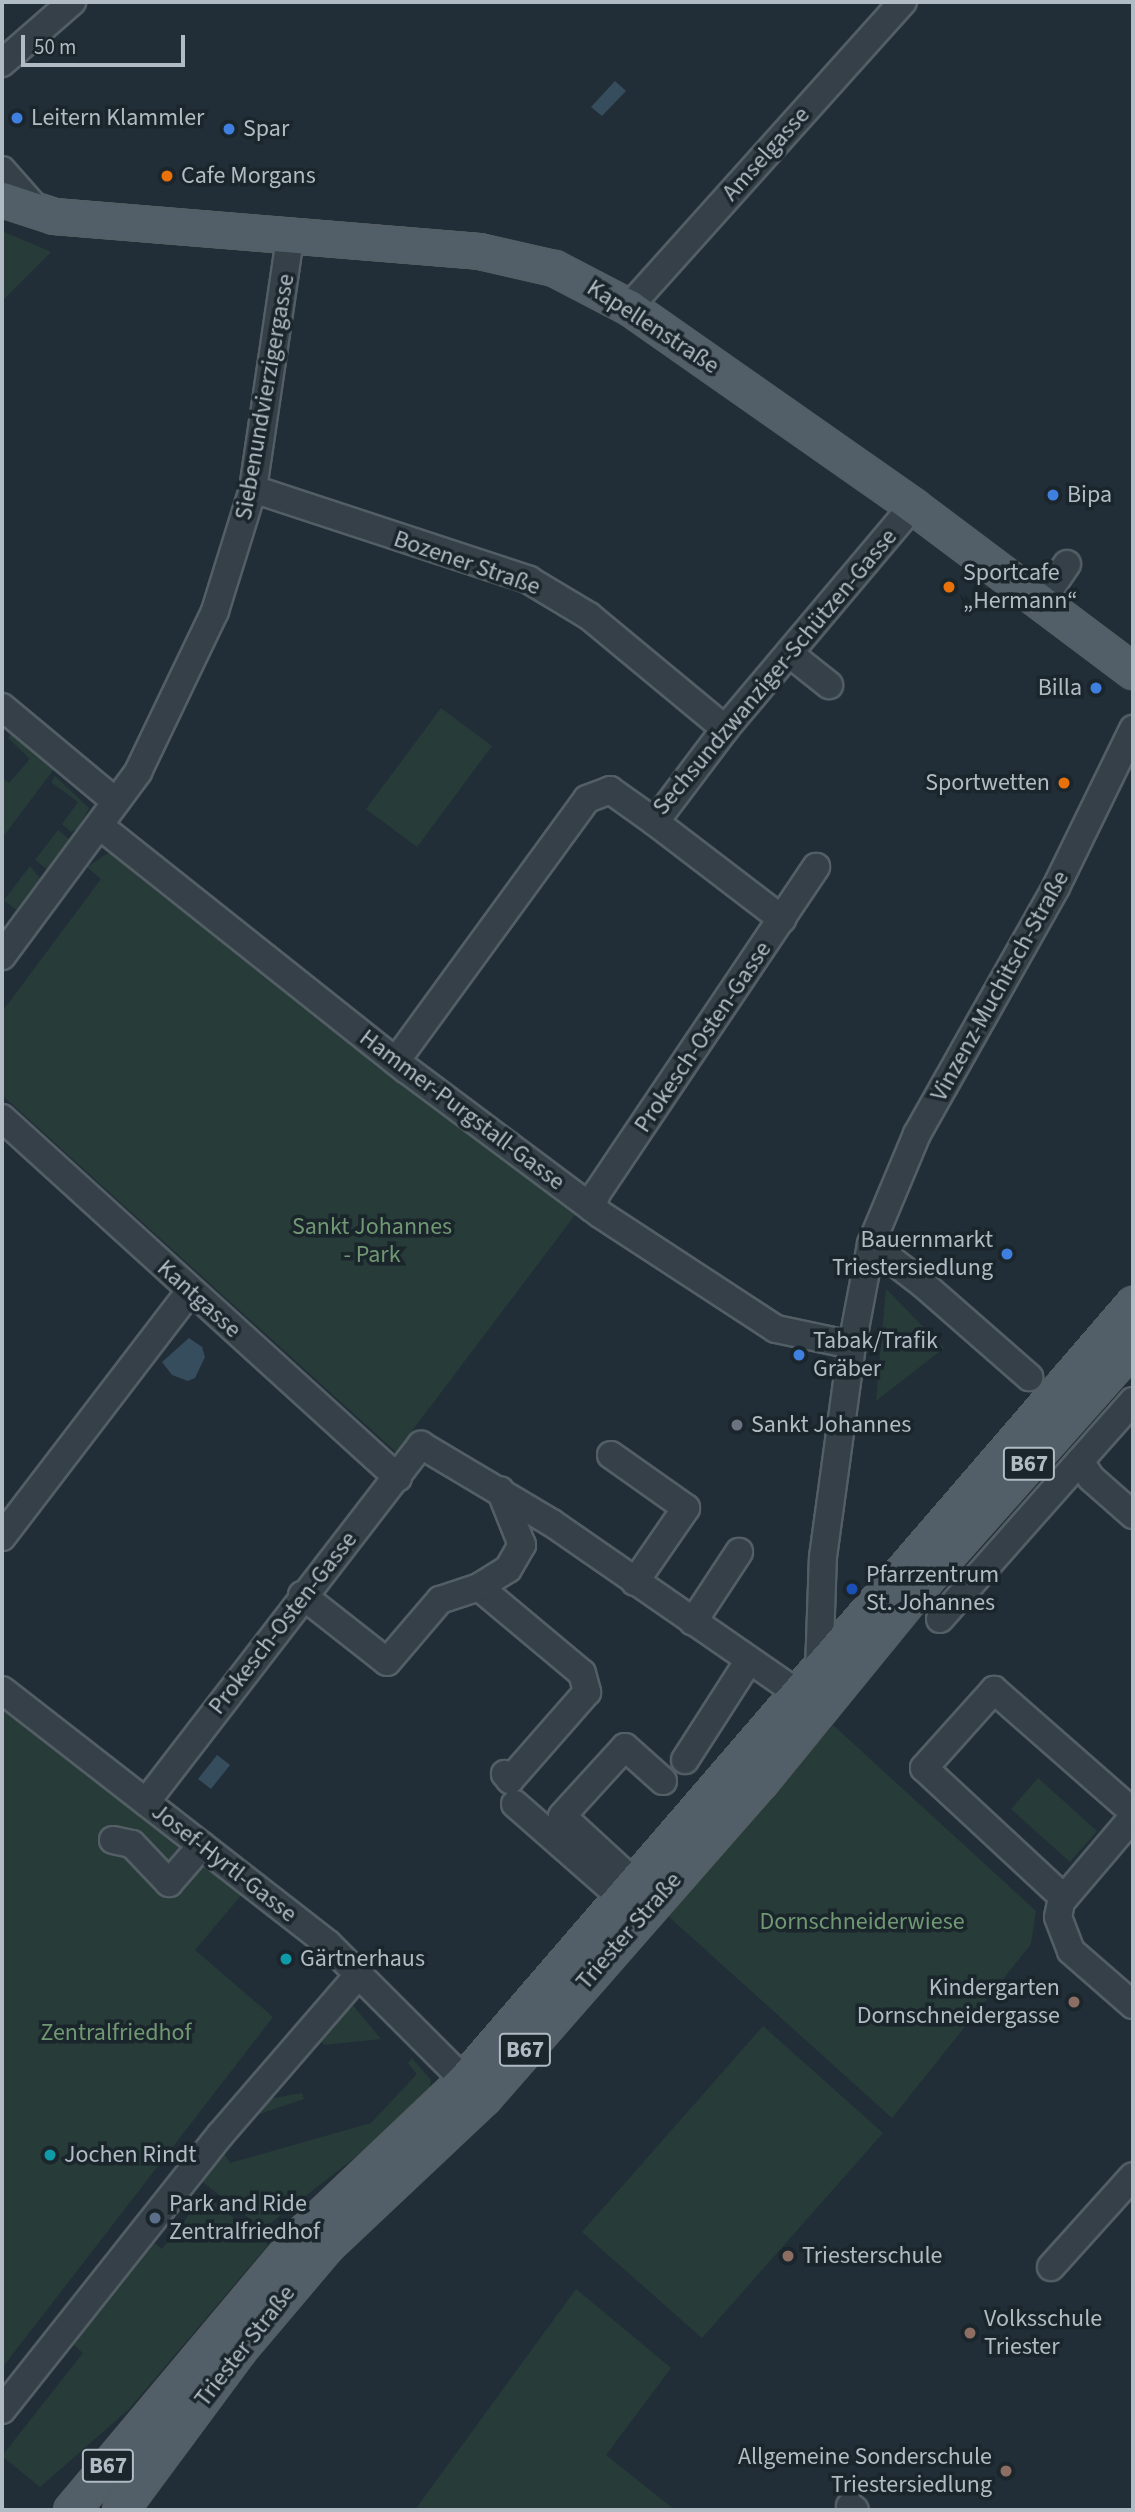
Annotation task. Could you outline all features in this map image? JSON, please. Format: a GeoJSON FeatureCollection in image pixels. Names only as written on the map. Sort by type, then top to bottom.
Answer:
{"type":"FeatureCollection","features":[{"type":"Feature","properties":{"kind":"main road","name":"Kapellenstraße"},"geometry":{"type":"LineString","coordinates":[[2,199],[40,213],[479,251],[527,260],[580,279],[629,307],[913,506],[1133,671]]}},
{"type":"Feature","properties":{"kind":"main road","name":"Triester Straße"},"geometry":{"type":"LineString","coordinates":[[71,2510],[305,2231],[464,2080],[630,1892],[1133,1304]]}},
{"type":"Feature","properties":{"kind":"main road","name":"Triester Straße"},"geometry":{"type":"LineString","coordinates":[[120,2510],[239,2349],[326,2246],[484,2097],[760,1782],[925,1581],[1133,1346]]}},
{"type":"Feature","properties":{"kind":"street"},"geometry":{"type":"LineString","coordinates":[[2,63],[72,2]]}},
{"type":"Feature","properties":{"kind":"street","name":"Amselgasse"},"geometry":{"type":"LineString","coordinates":[[629,307],[903,2]]}},
{"type":"Feature","properties":{"kind":"street"},"geometry":{"type":"LineString","coordinates":[[2,170],[40,213]]}},
{"type":"Feature","properties":{"kind":"street","name":"Siebenundvierzigergasse"},"geometry":{"type":"LineString","coordinates":[[2,956],[116,802],[171,708],[215,611],[253,489],[292,233]]}},
{"type":"Feature","properties":{"kind":"street","name":"Bozener Straße"},"geometry":{"type":"LineString","coordinates":[[253,489],[529,580],[589,616],[725,729]]}},
{"type":"Feature","properties":{"kind":"street","name":"Sechsundzwanziger-Schützen-Gasse"},"geometry":{"type":"LineString","coordinates":[[396,1061],[587,799],[610,790],[655,822],[725,729],[913,506]]}},
{"type":"Feature","properties":{"kind":"street"},"geometry":{"type":"LineString","coordinates":[[1041,602],[1067,564]]}},
{"type":"Feature","properties":{"kind":"street"},"geometry":{"type":"LineString","coordinates":[[790,654],[829,685]]}},
{"type":"Feature","properties":{"kind":"street"},"geometry":{"type":"LineString","coordinates":[[2,707],[116,802]]}},
{"type":"Feature","properties":{"kind":"street","name":"Vinzenz-Muchitsch-Straße"},"geometry":{"type":"LineString","coordinates":[[809,1682],[852,1345],[871,1244],[917,1134],[1056,887],[1133,729]]}},
{"type":"Feature","properties":{"kind":"street"},"geometry":{"type":"LineString","coordinates":[[655,822],[782,919]]}},
{"type":"Feature","properties":{"kind":"street","name":"Hammer-Purgstall-Gasse"},"geometry":{"type":"LineString","coordinates":[[100,825],[396,1061],[592,1208],[776,1329],[852,1345]]}},
{"type":"Feature","properties":{"kind":"street","name":"Prokesch-Osten-Gasse"},"geometry":{"type":"LineString","coordinates":[[592,1208],[597,1193],[816,867]]}},
{"type":"Feature","properties":{"kind":"street","name":"Kantgasse"},"geometry":{"type":"LineString","coordinates":[[2,1118],[398,1478]]}},
{"type":"Feature","properties":{"kind":"street"},"geometry":{"type":"LineString","coordinates":[[871,1244],[1029,1377]]}},
{"type":"Feature","properties":{"kind":"street"},"geometry":{"type":"LineString","coordinates":[[2,1537],[190,1291]]}},
{"type":"Feature","properties":{"kind":"street"},"geometry":{"type":"LineString","coordinates":[[940,1619],[1133,1401]]}},
{"type":"Feature","properties":{"kind":"street","name":"Prokesch-Osten-Gasse"},"geometry":{"type":"LineString","coordinates":[[146,1802],[302,1595],[398,1478],[421,1445],[500,1490]]}},
{"type":"Feature","properties":{"kind":"street"},"geometry":{"type":"LineString","coordinates":[[611,1455],[686,1508],[635,1582]]}},
{"type":"Feature","properties":{"kind":"street"},"geometry":{"type":"LineString","coordinates":[[1080,1461],[1091,1478],[1133,1515]]}},
{"type":"Feature","properties":{"kind":"street"},"geometry":{"type":"LineString","coordinates":[[500,1490],[552,1523],[748,1662],[809,1682]]}},
{"type":"Feature","properties":{"kind":"street"},"geometry":{"type":"LineString","coordinates":[[302,1595],[387,1662],[440,1600],[479,1587],[508,1569],[522,1545],[500,1490]]}},
{"type":"Feature","properties":{"kind":"street"},"geometry":{"type":"LineString","coordinates":[[693,1622],[739,1552]]}},
{"type":"Feature","properties":{"kind":"street"},"geometry":{"type":"LineString","coordinates":[[479,1587],[582,1673],[587,1692],[510,1780],[505,1774]]}},
{"type":"Feature","properties":{"kind":"street"},"geometry":{"type":"LineString","coordinates":[[685,1760],[748,1662]]}},
{"type":"Feature","properties":{"kind":"street","name":"Josef-Hyrtl-Gasse"},"geometry":{"type":"LineString","coordinates":[[2,1690],[202,1845],[360,1973],[464,2080]]}},
{"type":"Feature","properties":{"kind":"street"},"geometry":{"type":"LineString","coordinates":[[1061,1908],[1133,1815],[994,1690],[924,1768],[1061,1908],[1071,1951],[1133,2005]]}},
{"type":"Feature","properties":{"kind":"street"},"geometry":{"type":"LineString","coordinates":[[630,1892],[562,1816],[625,1747],[663,1781]]}},
{"type":"Feature","properties":{"kind":"street"},"geometry":{"type":"LineString","coordinates":[[516,1804],[630,1892]]}},
{"type":"Feature","properties":{"kind":"street"},"geometry":{"type":"LineString","coordinates":[[113,1840],[132,1844],[169,1883],[202,1845]]}},
{"type":"Feature","properties":{"kind":"street"},"geometry":{"type":"LineString","coordinates":[[2,2410],[221,2134],[360,1973]]}},
{"type":"Feature","properties":{"kind":"street"},"geometry":{"type":"LineString","coordinates":[[1051,2267],[1133,2176]]}},
{"type":"Feature","properties":{"kind":"green space"},"geometry":{"type":"Polygon","coordinates":[[[2,231],[51,252],[2,301],[2,231]]]}},
{"type":"Feature","properties":{"kind":"green space"},"geometry":{"type":"Polygon","coordinates":[[[441,708],[492,746],[417,847],[366,809],[441,708]]]}},
{"type":"Feature","properties":{"kind":"green space"},"geometry":{"type":"Polygon","coordinates":[[[12,732],[54,769],[2,838],[2,778],[9,783],[30,759],[8,738],[12,732]]]}},
{"type":"Feature","properties":{"kind":"green space"},"geometry":{"type":"Polygon","coordinates":[[[55,776],[89,808],[78,828],[71,832],[62,824],[78,802],[51,782],[55,776]]]}},
{"type":"Feature","properties":{"kind":"green space"},"geometry":{"type":"Polygon","coordinates":[[[58,830],[70,840],[48,870],[35,860],[58,830]]]}},
{"type":"Feature","properties":{"kind":"green space","name":"Sankt Johannes - Park"},"geometry":{"type":"Polygon","coordinates":[[[108,853],[130,861],[126,867],[329,1028],[338,1027],[369,1051],[369,1061],[575,1215],[396,1452],[2,1095],[2,1012],[101,879],[87,867],[108,853]]]}},
{"type":"Feature","properties":{"kind":"green space"},"geometry":{"type":"Polygon","coordinates":[[[30,866],[40,878],[16,910],[4,900],[30,866]]]}},
{"type":"Feature","properties":{"kind":"green space"},"geometry":{"type":"Polygon","coordinates":[[[886,1289],[944,1348],[876,1401],[886,1289]]]}},
{"type":"Feature","properties":{"kind":"green space","name":"Zentralfriedhof"},"geometry":{"type":"Polygon","coordinates":[[[2,1709],[243,1893],[195,1950],[273,2017],[2,2368],[2,1709]]]}},
{"type":"Feature","properties":{"kind":"green space","name":"Dornschneiderwiese"},"geometry":{"type":"Polygon","coordinates":[[[833,1725],[1036,1911],[1031,1944],[892,2118],[668,1916],[833,1725]]]}},
{"type":"Feature","properties":{"kind":"green space"},"geometry":{"type":"Polygon","coordinates":[[[1038,1778],[1097,1831],[1070,1862],[1011,1809],[1038,1778]]]}},
{"type":"Feature","properties":{"kind":"green space"},"geometry":{"type":"Polygon","coordinates":[[[350,2002],[381,2039],[324,2045],[319,2039],[350,2002]]]}},
{"type":"Feature","properties":{"kind":"green space"},"geometry":{"type":"Polygon","coordinates":[[[763,2026],[883,2133],[702,2338],[582,2232],[763,2026]]]}},
{"type":"Feature","properties":{"kind":"green space"},"geometry":{"type":"Polygon","coordinates":[[[412,2058],[431,2080],[430,2089],[385,2134],[263,2229],[199,2179],[222,2150],[230,2163],[371,2123],[417,2074],[408,2063],[412,2058]]]}},
{"type":"Feature","properties":{"kind":"green space"},"geometry":{"type":"Polygon","coordinates":[[[302,2093],[304,2099],[256,2115],[253,2112],[264,2100],[302,2093]]]}},
{"type":"Feature","properties":{"kind":"green space"},"geometry":{"type":"Polygon","coordinates":[[[205,2195],[268,2245],[129,2409],[40,2487],[2,2456],[83,2353],[73,2344],[153,2242],[162,2249],[205,2195]]]}},
{"type":"Feature","properties":{"kind":"green space"},"geometry":{"type":"Polygon","coordinates":[[[576,2289],[671,2368],[606,2455],[675,2510],[415,2510],[576,2289]]]}},
{"type":"Feature","properties":{"kind":"water"},"geometry":{"type":"Polygon","coordinates":[[[615,81],[626,91],[602,116],[591,107],[615,81]]]}},
{"type":"Feature","properties":{"kind":"water"},"geometry":{"type":"Polygon","coordinates":[[[189,1338],[202,1347],[205,1357],[195,1378],[188,1381],[172,1375],[162,1362],[189,1338]]]}},
{"type":"Feature","properties":{"kind":"water"},"geometry":{"type":"Polygon","coordinates":[[[217,1755],[230,1765],[211,1789],[198,1779],[217,1755]]]}},
{"type":"Feature","properties":{"kind":"place","name":"Leitern Klammler"},"geometry":{"type":"Point","coordinates":[17,118]}},
{"type":"Feature","properties":{"kind":"place","name":"Spar"},"geometry":{"type":"Point","coordinates":[229,129]}},
{"type":"Feature","properties":{"kind":"place","name":"Cafe Morgans"},"geometry":{"type":"Point","coordinates":[167,176]}},
{"type":"Feature","properties":{"kind":"place","name":"Bipa"},"geometry":{"type":"Point","coordinates":[1053,495]}},
{"type":"Feature","properties":{"kind":"place","name":"Sportcafe „Hermann“"},"geometry":{"type":"Point","coordinates":[949,587]}},
{"type":"Feature","properties":{"kind":"place","name":"Billa"},"geometry":{"type":"Point","coordinates":[1096,688]}},
{"type":"Feature","properties":{"kind":"place","name":"Sportwetten"},"geometry":{"type":"Point","coordinates":[1064,783]}},
{"type":"Feature","properties":{"kind":"place","name":"Bauernmarkt Triestersiedlung"},"geometry":{"type":"Point","coordinates":[1007,1254]}},
{"type":"Feature","properties":{"kind":"place","name":"Tabak/Trafik Gräber"},"geometry":{"type":"Point","coordinates":[799,1355]}},
{"type":"Feature","properties":{"kind":"place","name":"Sankt Johannes"},"geometry":{"type":"Point","coordinates":[737,1425]}},
{"type":"Feature","properties":{"kind":"place","name":"Pfarrzentrum St. Johannes"},"geometry":{"type":"Point","coordinates":[852,1589]}},
{"type":"Feature","properties":{"kind":"place","name":"Gärtnerhaus"},"geometry":{"type":"Point","coordinates":[286,1959]}},
{"type":"Feature","properties":{"kind":"place","name":"Kindergarten Dornschneidergasse"},"geometry":{"type":"Point","coordinates":[1074,2002]}},
{"type":"Feature","properties":{"kind":"place","name":"Jochen Rindt"},"geometry":{"type":"Point","coordinates":[50,2155]}},
{"type":"Feature","properties":{"kind":"place","name":"Park and Ride Zentralfriedhof"},"geometry":{"type":"Point","coordinates":[155,2218]}},
{"type":"Feature","properties":{"kind":"place","name":"Triesterschule"},"geometry":{"type":"Point","coordinates":[788,2256]}},
{"type":"Feature","properties":{"kind":"place","name":"Volksschule Triester"},"geometry":{"type":"Point","coordinates":[970,2333]}},
{"type":"Feature","properties":{"kind":"place","name":"Allgemeine Sonderschule Triestersiedlung"},"geometry":{"type":"Point","coordinates":[1006,2471]}}]}
